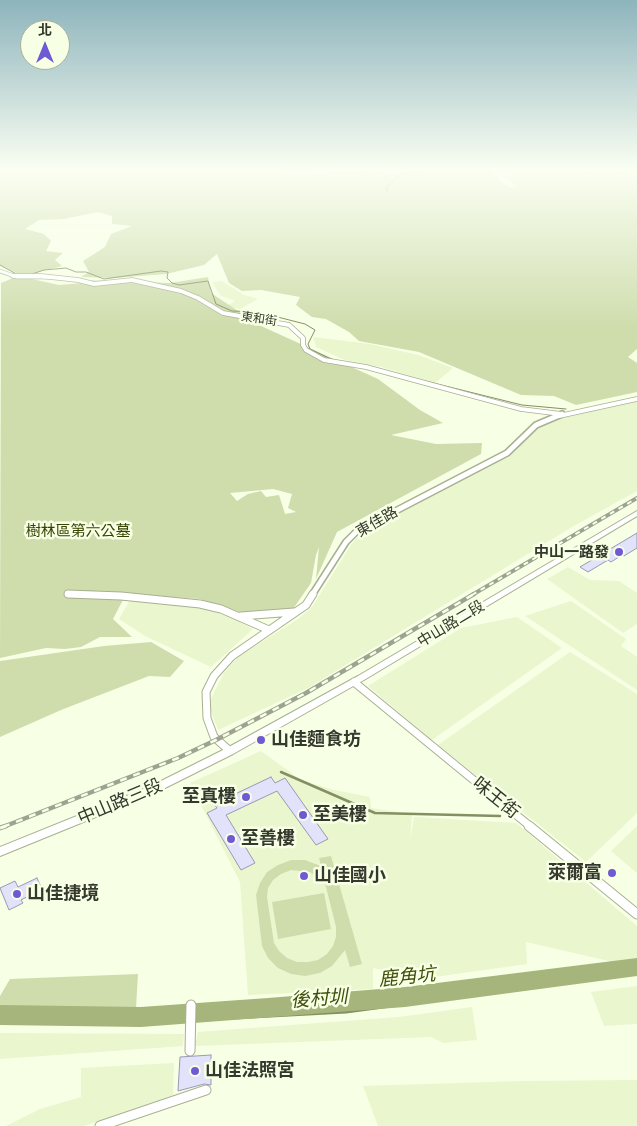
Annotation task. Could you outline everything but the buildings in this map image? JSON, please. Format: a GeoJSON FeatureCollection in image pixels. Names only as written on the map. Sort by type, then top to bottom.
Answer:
{"type":"FeatureCollection","features":[{"type":"Feature","properties":{"kind":"main road","name":"中山路二段"},"geometry":{"type":"LineString","coordinates":[[264,732],[354,682],[560,561],[637,513]]}},
{"type":"Feature","properties":{"kind":"main road","name":"中山路三段"},"geometry":{"type":"LineString","coordinates":[[0,852],[154,789],[264,732]]}},
{"type":"Feature","properties":{"kind":"street","name":"東和街"},"geometry":{"type":"LineString","coordinates":[[0,271],[16,278],[41,276],[78,280],[94,284],[132,280],[181,291],[198,298],[222,313],[289,325],[303,338],[303,345],[306,350],[324,360],[366,368],[520,409],[563,414]]}},
{"type":"Feature","properties":{"kind":"street","name":"東佳路"},"geometry":{"type":"LineString","coordinates":[[230,751],[214,737],[207,718],[206,692],[214,676],[232,656],[306,605],[346,542],[357,531],[508,453],[536,424],[563,414],[637,399]]}},
{"type":"Feature","properties":{"kind":"street"},"geometry":{"type":"LineString","coordinates":[[68,594],[121,596],[200,604],[241,616],[269,630]]}},
{"type":"Feature","properties":{"kind":"street"},"geometry":{"type":"LineString","coordinates":[[241,616],[296,612]]}},
{"type":"Feature","properties":{"kind":"street","name":"味王街"},"geometry":{"type":"LineString","coordinates":[[354,682],[637,914]]}},
{"type":"Feature","properties":{"kind":"street"},"geometry":{"type":"LineString","coordinates":[[190,1051],[191,1005]]}},
{"type":"Feature","properties":{"kind":"street"},"geometry":{"type":"LineString","coordinates":[[100,1126],[206,1090]]}},
{"type":"Feature","properties":{"kind":"shaded area"},"geometry":{"type":"Polygon","coordinates":[[[222,281],[244,295],[258,299],[240,309],[227,306],[235,301],[221,296],[212,282],[222,281]]]}},
{"type":"Feature","properties":{"kind":"shaded area"},"geometry":{"type":"Polygon","coordinates":[[[313,337],[370,344],[418,355],[453,368],[435,383],[381,367],[345,360],[316,347],[313,337]]]}},
{"type":"Feature","properties":{"kind":"shaded area"},"geometry":{"type":"Polygon","coordinates":[[[637,401],[637,491],[572,527],[308,688],[218,730],[211,711],[210,701],[224,673],[238,657],[298,619],[312,607],[351,545],[361,533],[511,455],[532,432],[551,421],[637,401]]]}},
{"type":"Feature","properties":{"kind":"shaded area"},"geometry":{"type":"Polygon","coordinates":[[[568,567],[590,580],[619,581],[637,593],[637,624],[623,633],[547,579],[568,567]]]}},
{"type":"Feature","properties":{"kind":"shaded area"},"geometry":{"type":"Polygon","coordinates":[[[130,600],[194,606],[230,617],[253,629],[211,667],[145,636],[119,619],[130,600]]]}},
{"type":"Feature","properties":{"kind":"shaded area"},"geometry":{"type":"Polygon","coordinates":[[[571,601],[626,639],[621,646],[637,657],[637,690],[525,616],[571,601]]]}},
{"type":"Feature","properties":{"kind":"shaded area"},"geometry":{"type":"Polygon","coordinates":[[[517,617],[562,648],[432,740],[368,686],[461,628],[517,617]]]}},
{"type":"Feature","properties":{"kind":"shaded area"},"geometry":{"type":"Polygon","coordinates":[[[570,652],[637,694],[637,813],[586,862],[438,745],[570,652]]]}},
{"type":"Feature","properties":{"kind":"shaded area"},"geometry":{"type":"Polygon","coordinates":[[[261,751],[301,780],[334,790],[370,797],[371,808],[412,814],[410,841],[414,817],[516,823],[637,926],[637,962],[622,964],[526,942],[527,964],[420,979],[373,968],[373,989],[248,995],[240,882],[190,783],[261,751]]]}},
{"type":"Feature","properties":{"kind":"shaded area"},"geometry":{"type":"Polygon","coordinates":[[[637,826],[637,873],[611,851],[637,826]]]}},
{"type":"Feature","properties":{"kind":"shaded area"},"geometry":{"type":"Polygon","coordinates":[[[637,986],[637,1024],[604,1026],[591,992],[637,986]]]}},
{"type":"Feature","properties":{"kind":"shaded area"},"geometry":{"type":"Polygon","coordinates":[[[472,1007],[477,1040],[443,1043],[431,1037],[195,1046],[198,1032],[399,1017],[472,1007]]]}},
{"type":"Feature","properties":{"kind":"shaded area"},"geometry":{"type":"Polygon","coordinates":[[[0,1033],[184,1034],[183,1046],[0,1059],[0,1033]]]}},
{"type":"Feature","properties":{"kind":"shaded area"},"geometry":{"type":"Polygon","coordinates":[[[174,1063],[173,1095],[84,1126],[6,1126],[40,1109],[81,1097],[81,1068],[174,1063]]]}},
{"type":"Feature","properties":{"kind":"shaded area"},"geometry":{"type":"Polygon","coordinates":[[[637,1080],[637,1126],[378,1126],[363,1086],[521,1081],[637,1080]]]}},
{"type":"Feature","properties":{"kind":"green space"},"geometry":{"type":"Polygon","coordinates":[[[0,222],[37,222],[25,229],[44,234],[51,241],[46,251],[63,253],[55,260],[62,266],[23,276],[0,266],[0,222]]]}},
{"type":"Feature","properties":{"kind":"green space"},"geometry":{"type":"Polygon","coordinates":[[[112,222],[637,222],[637,349],[628,357],[637,363],[637,392],[576,405],[554,396],[521,395],[419,352],[359,341],[349,332],[326,319],[312,317],[296,305],[300,297],[261,290],[242,291],[229,283],[217,254],[204,265],[166,274],[113,278],[81,277],[89,272],[83,261],[105,247],[111,234],[132,226],[112,224],[112,222]]]}},
{"type":"Feature","properties":{"kind":"green space","name":"樹林區第六公墓"},"geometry":{"type":"Polygon","coordinates":[[[208,277],[211,293],[261,326],[378,379],[420,410],[443,423],[391,435],[436,444],[482,443],[481,454],[337,532],[316,579],[319,547],[311,583],[293,609],[242,613],[200,599],[126,594],[113,619],[132,637],[100,637],[81,647],[65,649],[46,648],[0,658],[1,283],[13,278],[32,279],[59,285],[82,283],[80,280],[170,283],[208,277]],[[273,489],[230,493],[237,501],[248,494],[261,491],[266,497],[279,495],[285,514],[296,512],[288,508],[292,494],[273,489]]]}},
{"type":"Feature","properties":{"kind":"green space"},"geometry":{"type":"Polygon","coordinates":[[[151,642],[184,661],[170,677],[149,676],[61,710],[0,737],[0,661],[104,646],[151,642]]]}},
{"type":"Feature","properties":{"kind":"green space"},"geometry":{"type":"Polygon","coordinates":[[[331,856],[362,964],[350,967],[345,950],[332,966],[320,973],[305,976],[291,974],[278,968],[268,958],[262,946],[256,895],[260,883],[267,872],[278,865],[291,860],[305,860],[321,866],[319,858],[331,856]],[[291,870],[273,880],[268,888],[267,897],[274,943],[287,958],[297,962],[318,960],[327,954],[333,946],[336,937],[336,927],[325,883],[310,872],[291,870]]]}},
{"type":"Feature","properties":{"kind":"green space"},"geometry":{"type":"Polygon","coordinates":[[[324,893],[331,929],[278,939],[272,902],[324,893]]]}},
{"type":"Feature","properties":{"kind":"green space"},"geometry":{"type":"Polygon","coordinates":[[[138,974],[135,1025],[0,1023],[0,996],[10,979],[138,974]]]}},
{"type":"Feature","properties":{"kind":"waterway"},"geometry":{"type":"LineString","coordinates":[[0,265],[18,275]]}},
{"type":"Feature","properties":{"kind":"waterway"},"geometry":{"type":"LineString","coordinates":[[29,275],[44,270],[66,268],[76,272],[86,272],[104,279],[161,271],[168,272],[167,278],[172,283],[179,285],[208,281],[216,304],[232,311],[258,312],[305,324],[315,330],[308,344],[310,349],[333,360]]}},
{"type":"Feature","properties":{"kind":"waterway"},"geometry":{"type":"LineString","coordinates":[[368,366],[402,375]]}},
{"type":"Feature","properties":{"kind":"waterway"},"geometry":{"type":"LineString","coordinates":[[425,381],[522,405],[566,409]]}},
{"type":"Feature","properties":{"kind":"waterway"},"geometry":{"type":"LineString","coordinates":[[281,772],[375,813],[500,816]]}},
{"type":"Feature","properties":{"kind":"waterway","name":"鹿角坑"},"geometry":{"type":"LineString","coordinates":[[0,1015],[141,1017],[268,1008],[405,997],[637,967]]}},
{"type":"Feature","properties":{"kind":"waterway","name":"後村圳"},"geometry":{"type":"LineString","coordinates":[[195,1020],[346,1012],[637,973]]}},
{"type":"Feature","properties":{"kind":"waterway","name":"後村圳"},"geometry":{"type":"LineString","coordinates":[[0,1021],[81,1023],[188,1020]]}},
{"type":"Feature","properties":{"kind":"railway"},"geometry":{"type":"LineString","coordinates":[[472,595],[637,498]]}},
{"type":"Feature","properties":{"kind":"railway"},"geometry":{"type":"LineString","coordinates":[[3,827],[178,758],[216,740],[306,693],[474,594]]}},
{"type":"Feature","properties":{"kind":"place","name":"中山一路發"},"geometry":{"type":"Point","coordinates":[619,552]}},
{"type":"Feature","properties":{"kind":"place","name":"山佳麵食坊"},"geometry":{"type":"Point","coordinates":[261,740]}},
{"type":"Feature","properties":{"kind":"place","name":"至真樓"},"geometry":{"type":"Point","coordinates":[246,797]}},
{"type":"Feature","properties":{"kind":"place","name":"至美樓"},"geometry":{"type":"Point","coordinates":[303,815]}},
{"type":"Feature","properties":{"kind":"place","name":"至善樓"},"geometry":{"type":"Point","coordinates":[231,839]}},
{"type":"Feature","properties":{"kind":"place","name":"萊爾富"},"geometry":{"type":"Point","coordinates":[612,873]}},
{"type":"Feature","properties":{"kind":"place","name":"山佳國小"},"geometry":{"type":"Point","coordinates":[304,876]}},
{"type":"Feature","properties":{"kind":"place","name":"山佳捷境"},"geometry":{"type":"Point","coordinates":[17,894]}},
{"type":"Feature","properties":{"kind":"place","name":"山佳法照宮"},"geometry":{"type":"Point","coordinates":[195,1071]}}]}
